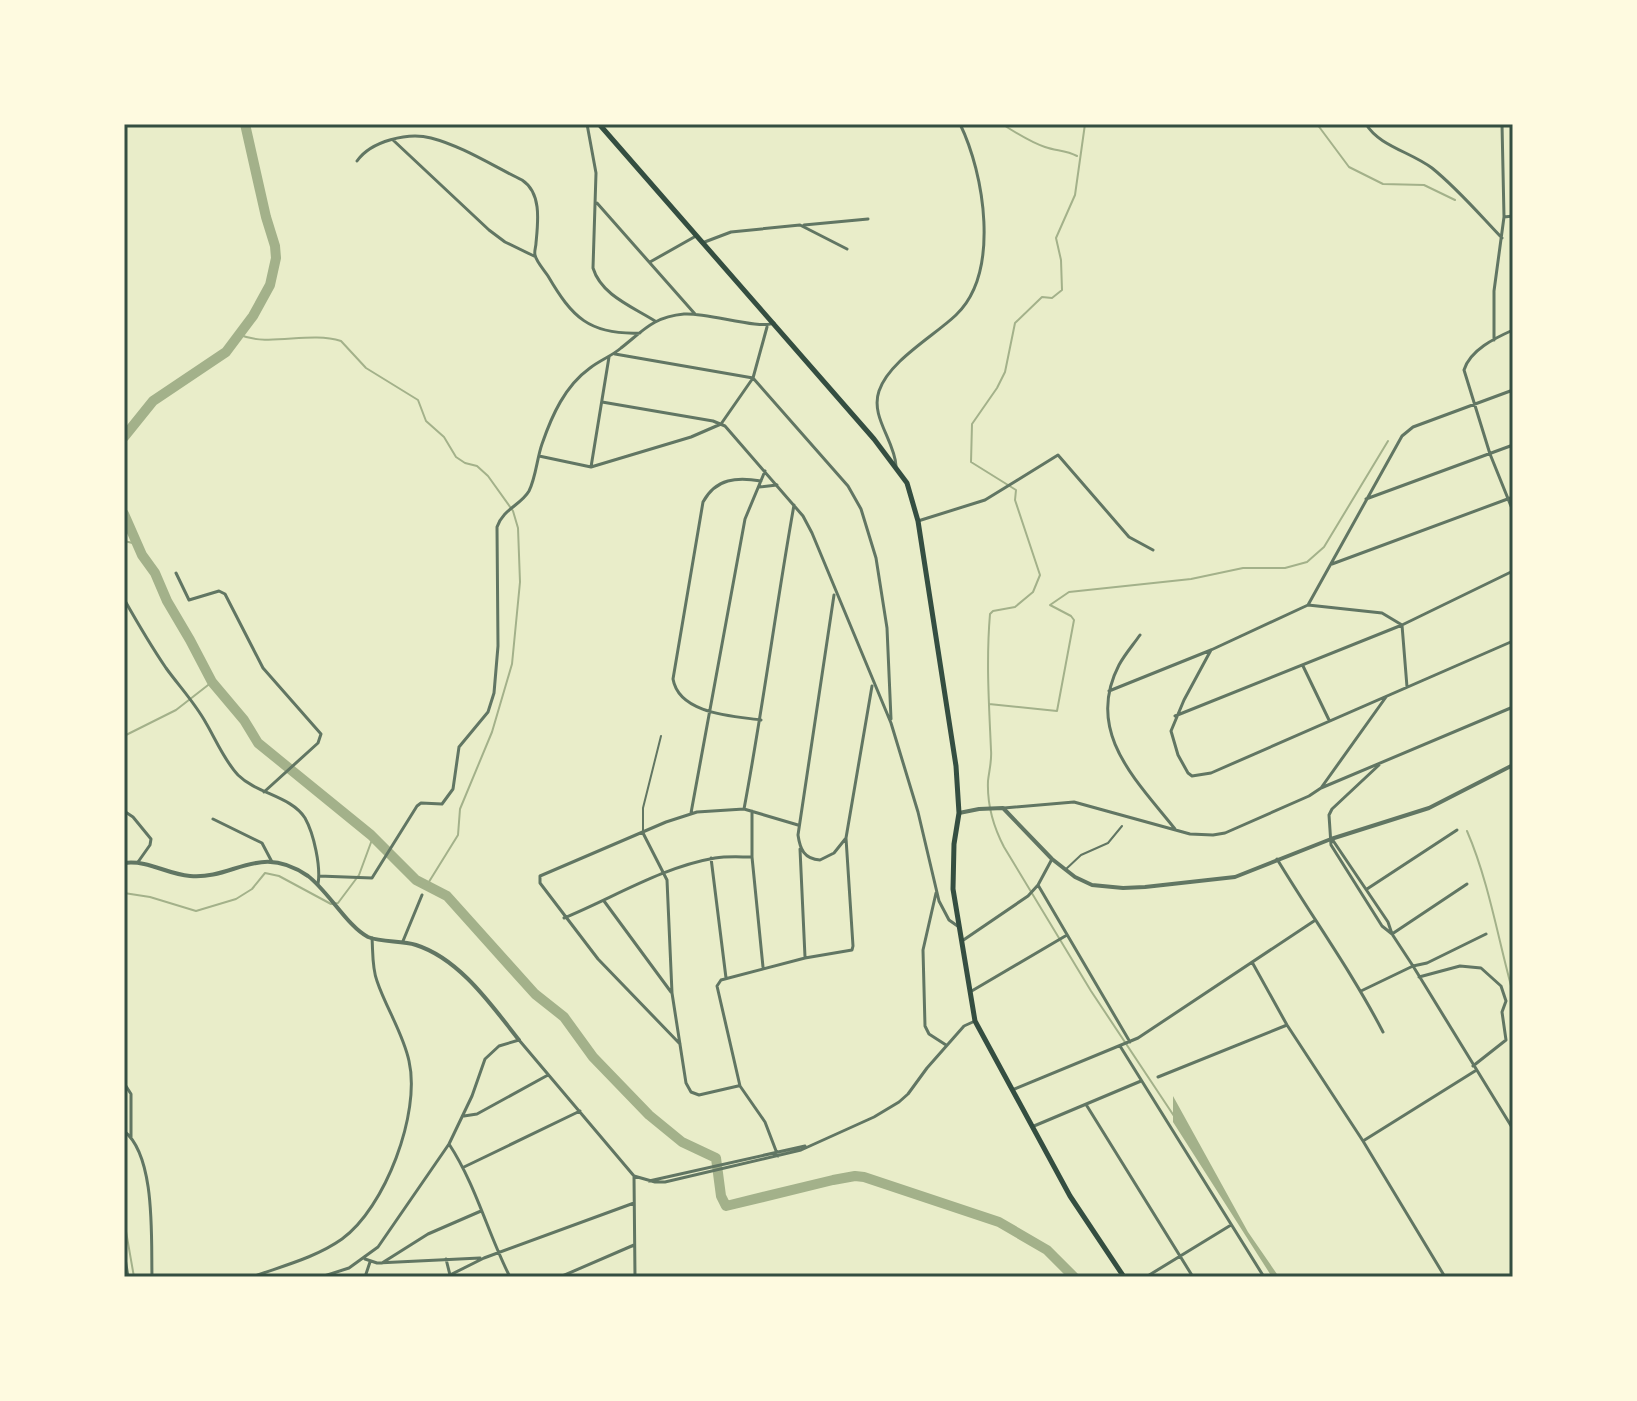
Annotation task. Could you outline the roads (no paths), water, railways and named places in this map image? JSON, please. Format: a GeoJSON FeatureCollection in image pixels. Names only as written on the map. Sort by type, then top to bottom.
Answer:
{"type":"FeatureCollection","features":[{"type":"Feature","properties":{"kind":"main road"},"geometry":{"type":"LineString","coordinates":[[599,124],[896,466],[911,493],[956,766],[959,813],[954,844],[953,889],[975,1021],[1089,1227],[1124,1277]]}},
{"type":"Feature","properties":{"kind":"street"},"geometry":{"type":"LineString","coordinates":[[587,124],[596,173],[593,268],[598,281],[613,295],[655,321]]}},
{"type":"Feature","properties":{"kind":"street"},"geometry":{"type":"LineString","coordinates":[[896,466],[896,455],[878,413],[880,388],[903,360],[958,314],[979,273],[984,219],[975,163],[960,124]]}},
{"type":"Feature","properties":{"kind":"street"},"geometry":{"type":"LineString","coordinates":[[1366,124],[1373,136],[1428,165],[1454,186],[1502,239]]}},
{"type":"Feature","properties":{"kind":"street"},"geometry":{"type":"LineString","coordinates":[[1494,340],[1494,291],[1504,217],[1502,124]]}},
{"type":"Feature","properties":{"kind":"street"},"geometry":{"type":"LineString","coordinates":[[357,161],[369,148],[393,140],[425,137],[527,183],[536,201],[535,256],[564,303],[583,321],[609,332],[640,333]]}},
{"type":"Feature","properties":{"kind":"street"},"geometry":{"type":"LineString","coordinates":[[393,140],[489,230],[505,242],[535,256]]}},
{"type":"Feature","properties":{"kind":"street"},"geometry":{"type":"LineString","coordinates":[[596,201],[695,314]]}},
{"type":"Feature","properties":{"kind":"street"},"geometry":{"type":"LineString","coordinates":[[1504,217],[1513,216]]}},
{"type":"Feature","properties":{"kind":"street"},"geometry":{"type":"LineString","coordinates":[[702,243],[731,232],[868,219]]}},
{"type":"Feature","properties":{"kind":"street"},"geometry":{"type":"LineString","coordinates":[[800,225],[847,249]]}},
{"type":"Feature","properties":{"kind":"street"},"geometry":{"type":"LineString","coordinates":[[650,262],[696,236]]}},
{"type":"Feature","properties":{"kind":"street"},"geometry":{"type":"LineString","coordinates":[[319,876],[370,879],[375,876],[384,856],[419,804],[439,805],[453,789],[459,747],[491,706],[498,646],[497,527],[504,513],[530,489],[553,413],[566,393],[582,374],[615,354],[655,321],[695,314],[767,327],[774,323]]}},
{"type":"Feature","properties":{"kind":"street"},"geometry":{"type":"LineString","coordinates":[[538,456],[591,467],[691,437],[721,424],[753,378],[767,327]]}},
{"type":"Feature","properties":{"kind":"street"},"geometry":{"type":"LineString","coordinates":[[1513,330],[1468,360],[1464,376],[1490,454],[1511,498],[1513,511]]}},
{"type":"Feature","properties":{"kind":"street"},"geometry":{"type":"LineString","coordinates":[[615,354],[753,378],[848,486],[861,509],[876,558],[887,628],[891,723]]}},
{"type":"Feature","properties":{"kind":"street"},"geometry":{"type":"LineString","coordinates":[[591,467],[609,357]]}},
{"type":"Feature","properties":{"kind":"street"},"geometry":{"type":"LineString","coordinates":[[1308,605],[1365,499],[1407,431],[1513,390]]}},
{"type":"Feature","properties":{"kind":"street"},"geometry":{"type":"LineString","coordinates":[[602,402],[721,424],[732,431],[794,505],[812,533],[891,723],[918,812],[936,893],[947,916],[959,927]]}},
{"type":"Feature","properties":{"kind":"street"},"geometry":{"type":"LineString","coordinates":[[1365,499],[1513,445]]}},
{"type":"Feature","properties":{"kind":"street"},"geometry":{"type":"LineString","coordinates":[[918,521],[976,504],[1058,455],[1129,537],[1153,550]]}},
{"type":"Feature","properties":{"kind":"street"},"geometry":{"type":"LineString","coordinates":[[691,813],[745,519],[765,471]]}},
{"type":"Feature","properties":{"kind":"street"},"geometry":{"type":"LineString","coordinates":[[761,481],[738,478],[726,481],[710,491],[701,508],[673,679],[680,695],[711,713],[761,720]]}},
{"type":"Feature","properties":{"kind":"street"},"geometry":{"type":"LineString","coordinates":[[759,487],[777,485]]}},
{"type":"Feature","properties":{"kind":"street"},"geometry":{"type":"LineString","coordinates":[[1332,564],[1511,498]]}},
{"type":"Feature","properties":{"kind":"street"},"geometry":{"type":"LineString","coordinates":[[744,809],[761,720],[786,538],[794,505]]}},
{"type":"Feature","properties":{"kind":"street"},"geometry":{"type":"LineString","coordinates":[[1175,716],[1402,625],[1513,571]]}},
{"type":"Feature","properties":{"kind":"street"},"geometry":{"type":"LineString","coordinates":[[176,573],[189,600],[219,591],[225,594],[263,668],[321,734],[318,743],[264,792]]}},
{"type":"Feature","properties":{"kind":"street"},"geometry":{"type":"LineString","coordinates":[[805,958],[798,825],[835,592]]}},
{"type":"Feature","properties":{"kind":"street"},"geometry":{"type":"LineString","coordinates":[[124,599],[163,664],[206,722],[231,766],[248,783],[287,803],[304,816],[310,829],[318,884]]}},
{"type":"Feature","properties":{"kind":"street"},"geometry":{"type":"LineString","coordinates":[[1109,691],[1211,650],[1308,605],[1382,613],[1402,625]]}},
{"type":"Feature","properties":{"kind":"street"},"geometry":{"type":"LineString","coordinates":[[1402,625],[1407,687]]}},
{"type":"Feature","properties":{"kind":"street"},"geometry":{"type":"LineString","coordinates":[[1140,635],[1119,666],[1109,691],[1110,730],[1119,755],[1176,830]]}},
{"type":"Feature","properties":{"kind":"street"},"geometry":{"type":"LineString","coordinates":[[1211,650],[1175,716],[1171,738],[1188,773],[1201,777],[1513,641]]}},
{"type":"Feature","properties":{"kind":"street"},"geometry":{"type":"LineString","coordinates":[[1303,666],[1329,720]]}},
{"type":"Feature","properties":{"kind":"street"},"geometry":{"type":"LineString","coordinates":[[777,1154],[765,1122],[740,1086],[717,989],[718,982],[805,958],[848,952],[853,946],[846,838],[873,683]]}},
{"type":"Feature","properties":{"kind":"street"},"geometry":{"type":"LineString","coordinates":[[1321,788],[1387,697]]}},
{"type":"Feature","properties":{"kind":"street"},"geometry":{"type":"LineString","coordinates":[[959,813],[1074,802],[1176,830],[1202,835],[1225,833],[1321,788],[1513,707]]}},
{"type":"Feature","properties":{"kind":"street"},"geometry":{"type":"LineString","coordinates":[[1382,763],[1329,815],[1331,845],[1382,926],[1392,934]]}},
{"type":"Feature","properties":{"kind":"street"},"geometry":{"type":"LineString","coordinates":[[1003,808],[1064,870],[1092,885],[1123,888],[1235,877],[1331,839],[1429,808],[1513,765]]}},
{"type":"Feature","properties":{"kind":"street"},"geometry":{"type":"LineString","coordinates":[[680,1044],[636,1001],[564,918],[540,883],[541,875],[691,813],[744,809],[798,825]]}},
{"type":"Feature","properties":{"kind":"street"},"geometry":{"type":"LineString","coordinates":[[124,811],[151,839],[138,862]]}},
{"type":"Feature","properties":{"kind":"street"},"geometry":{"type":"LineString","coordinates":[[752,811],[752,857],[763,968]]}},
{"type":"Feature","properties":{"kind":"street"},"geometry":{"type":"LineString","coordinates":[[213,819],[262,843],[272,862]]}},
{"type":"Feature","properties":{"kind":"street"},"geometry":{"type":"LineString","coordinates":[[1367,889],[1457,830]]}},
{"type":"Feature","properties":{"kind":"street"},"geometry":{"type":"LineString","coordinates":[[643,833],[665,874],[670,900],[672,993],[686,1083],[691,1092],[699,1095],[740,1086]]}},
{"type":"Feature","properties":{"kind":"street"},"geometry":{"type":"LineString","coordinates":[[800,849],[810,858],[825,859],[846,838]]}},
{"type":"Feature","properties":{"kind":"street"},"geometry":{"type":"LineString","coordinates":[[1331,839],[1388,922],[1392,934],[1513,1129]]}},
{"type":"Feature","properties":{"kind":"street"},"geometry":{"type":"LineString","coordinates":[[564,918],[665,874],[711,858],[752,857]]}},
{"type":"Feature","properties":{"kind":"street"},"geometry":{"type":"LineString","coordinates":[[711,858],[726,979]]}},
{"type":"Feature","properties":{"kind":"street"},"geometry":{"type":"LineString","coordinates":[[962,941],[1028,896],[1052,859]]}},
{"type":"Feature","properties":{"kind":"street"},"geometry":{"type":"LineString","coordinates":[[1277,859],[1361,991],[1383,1032]]}},
{"type":"Feature","properties":{"kind":"street"},"geometry":{"type":"LineString","coordinates":[[124,863],[138,862],[188,876],[255,862],[272,862],[296,869],[318,884],[357,929],[372,938],[419,946],[445,961],[487,1001],[634,1176],[649,1181],[665,1182],[725,1170],[808,1146],[861,1123],[899,1102],[967,1023],[975,1021]]}},
{"type":"Feature","properties":{"kind":"street"},"geometry":{"type":"LineString","coordinates":[[1392,934],[1467,884]]}},
{"type":"Feature","properties":{"kind":"street"},"geometry":{"type":"LineString","coordinates":[[1036,887],[1125,1044],[1141,1081],[1264,1277]]}},
{"type":"Feature","properties":{"kind":"street"},"geometry":{"type":"LineString","coordinates":[[936,893],[923,950],[925,1026],[929,1034],[947,1045]]}},
{"type":"Feature","properties":{"kind":"street"},"geometry":{"type":"LineString","coordinates":[[403,941],[422,895]]}},
{"type":"Feature","properties":{"kind":"street"},"geometry":{"type":"LineString","coordinates":[[604,901],[672,993]]}},
{"type":"Feature","properties":{"kind":"street"},"geometry":{"type":"LineString","coordinates":[[1012,1090],[1125,1044],[1314,921]]}},
{"type":"Feature","properties":{"kind":"street"},"geometry":{"type":"LineString","coordinates":[[1361,991],[1486,934]]}},
{"type":"Feature","properties":{"kind":"street"},"geometry":{"type":"LineString","coordinates":[[970,992],[1065,936]]}},
{"type":"Feature","properties":{"kind":"street"},"geometry":{"type":"LineString","coordinates":[[252,1277],[308,1257],[351,1232],[371,1208],[392,1166],[406,1125],[411,1071],[408,1056],[376,980],[372,938]]}},
{"type":"Feature","properties":{"kind":"street"},"geometry":{"type":"LineString","coordinates":[[1252,962],[1287,1025],[1363,1141],[1445,1277]]}},
{"type":"Feature","properties":{"kind":"street"},"geometry":{"type":"LineString","coordinates":[[1419,977],[1460,966],[1481,968],[1501,986],[1506,1001],[1502,1012],[1506,1040],[1473,1066]]}},
{"type":"Feature","properties":{"kind":"street"},"geometry":{"type":"LineString","coordinates":[[1158,1077],[1287,1025]]}},
{"type":"Feature","properties":{"kind":"street"},"geometry":{"type":"LineString","coordinates":[[321,1277],[349,1268],[365,1258],[386,1236],[449,1144],[464,1116],[485,1059],[499,1046],[519,1040]]}},
{"type":"Feature","properties":{"kind":"street"},"geometry":{"type":"LineString","coordinates":[[1363,1141],[1476,1071]]}},
{"type":"Feature","properties":{"kind":"street"},"geometry":{"type":"LineString","coordinates":[[464,1116],[477,1114],[548,1075]]}},
{"type":"Feature","properties":{"kind":"street"},"geometry":{"type":"LineString","coordinates":[[1032,1127],[1141,1081]]}},
{"type":"Feature","properties":{"kind":"street"},"geometry":{"type":"LineString","coordinates":[[124,1083],[131,1094],[131,1137]]}},
{"type":"Feature","properties":{"kind":"street"},"geometry":{"type":"LineString","coordinates":[[1087,1106],[1193,1277]]}},
{"type":"Feature","properties":{"kind":"street"},"geometry":{"type":"LineString","coordinates":[[463,1168],[580,1111]]}},
{"type":"Feature","properties":{"kind":"street"},"geometry":{"type":"LineString","coordinates":[[124,1131],[138,1146],[144,1171],[152,1277]]}},
{"type":"Feature","properties":{"kind":"street"},"geometry":{"type":"LineString","coordinates":[[449,1144],[463,1168],[510,1277]]}},
{"type":"Feature","properties":{"kind":"street"},"geometry":{"type":"LineString","coordinates":[[649,1181],[723,1162],[777,1154]]}},
{"type":"Feature","properties":{"kind":"street"},"geometry":{"type":"LineString","coordinates":[[634,1176],[635,1277]]}},
{"type":"Feature","properties":{"kind":"street"},"geometry":{"type":"LineString","coordinates":[[446,1259],[448,1276],[484,1258],[634,1203]]}},
{"type":"Feature","properties":{"kind":"street"},"geometry":{"type":"LineString","coordinates":[[382,1263],[428,1234],[481,1211]]}},
{"type":"Feature","properties":{"kind":"street"},"geometry":{"type":"LineString","coordinates":[[1146,1277],[1231,1225]]}},
{"type":"Feature","properties":{"kind":"street"},"geometry":{"type":"LineString","coordinates":[[560,1277],[635,1245]]}},
{"type":"Feature","properties":{"kind":"street"},"geometry":{"type":"LineString","coordinates":[[124,1252],[128,1277]]}},
{"type":"Feature","properties":{"kind":"street"},"geometry":{"type":"LineString","coordinates":[[365,1258],[370,1262],[382,1263],[484,1258]]}},
{"type":"Feature","properties":{"kind":"street"},"geometry":{"type":"LineString","coordinates":[[365,1277],[370,1262]]}},
{"type":"Feature","properties":{"kind":"lane"},"geometry":{"type":"LineString","coordinates":[[643,833],[643,808],[661,736]]}},
{"type":"Feature","properties":{"kind":"lane"},"geometry":{"type":"LineString","coordinates":[[1064,870],[1081,855],[1108,843],[1122,826]]}},
{"type":"Feature","properties":{"kind":"waterway"},"geometry":{"type":"LineString","coordinates":[[124,437],[153,401],[226,352],[253,316],[270,285],[276,258],[275,246],[245,124]]}},
{"type":"Feature","properties":{"kind":"waterway"},"geometry":{"type":"LineString","coordinates":[[1002,124],[1039,145],[1077,156]]}},
{"type":"Feature","properties":{"kind":"waterway"},"geometry":{"type":"LineString","coordinates":[[1085,124],[1075,195],[1056,238],[1061,260],[1062,290],[1052,298],[1042,297],[1015,323],[1005,372],[972,424],[971,462],[1016,490],[1015,500],[1040,575],[1033,592],[1015,607],[990,614],[989,798],[994,823],[1004,847],[1091,991],[1174,1116]]}},
{"type":"Feature","properties":{"kind":"waterway"},"geometry":{"type":"LineString","coordinates":[[1317,124],[1349,167],[1383,184],[1424,185],[1455,200]]}},
{"type":"Feature","properties":{"kind":"waterway"},"geometry":{"type":"LineString","coordinates":[[240,335],[264,340],[329,338],[341,341],[366,368],[418,400],[426,421],[444,437],[456,457],[477,466],[488,476],[513,511],[518,528],[520,582],[512,664],[492,732],[460,809],[458,835],[427,885]]}},
{"type":"Feature","properties":{"kind":"waterway"},"geometry":{"type":"LineString","coordinates":[[989,704],[1057,711],[1074,620],[1050,605],[1069,592],[1191,579],[1243,568],[1285,568],[1307,562],[1324,547],[1388,441]]}},
{"type":"Feature","properties":{"kind":"waterway"},"geometry":{"type":"LineString","coordinates":[[124,514],[142,555],[155,573],[212,682],[244,720],[258,743],[371,835],[416,880],[447,896],[535,994],[564,1017],[593,1057],[649,1115],[682,1142],[716,1158],[721,1196],[726,1206],[833,1180],[864,1177],[999,1222],[1047,1250],[1074,1277]]}},
{"type":"Feature","properties":{"kind":"waterway"},"geometry":{"type":"LineString","coordinates":[[124,541],[137,544]]}},
{"type":"Feature","properties":{"kind":"waterway"},"geometry":{"type":"LineString","coordinates":[[124,736],[176,710],[212,682]]}},
{"type":"Feature","properties":{"kind":"waterway"},"geometry":{"type":"LineString","coordinates":[[1467,831],[1487,890],[1513,993]]}},
{"type":"Feature","properties":{"kind":"waterway"},"geometry":{"type":"LineString","coordinates":[[124,893],[150,897],[196,911],[236,899],[252,889],[265,873],[279,876],[331,904],[338,903],[359,875],[373,837]]}},
{"type":"Feature","properties":{"kind":"waterway"},"geometry":{"type":"LineString","coordinates":[[124,1220],[134,1277]]}}]}
